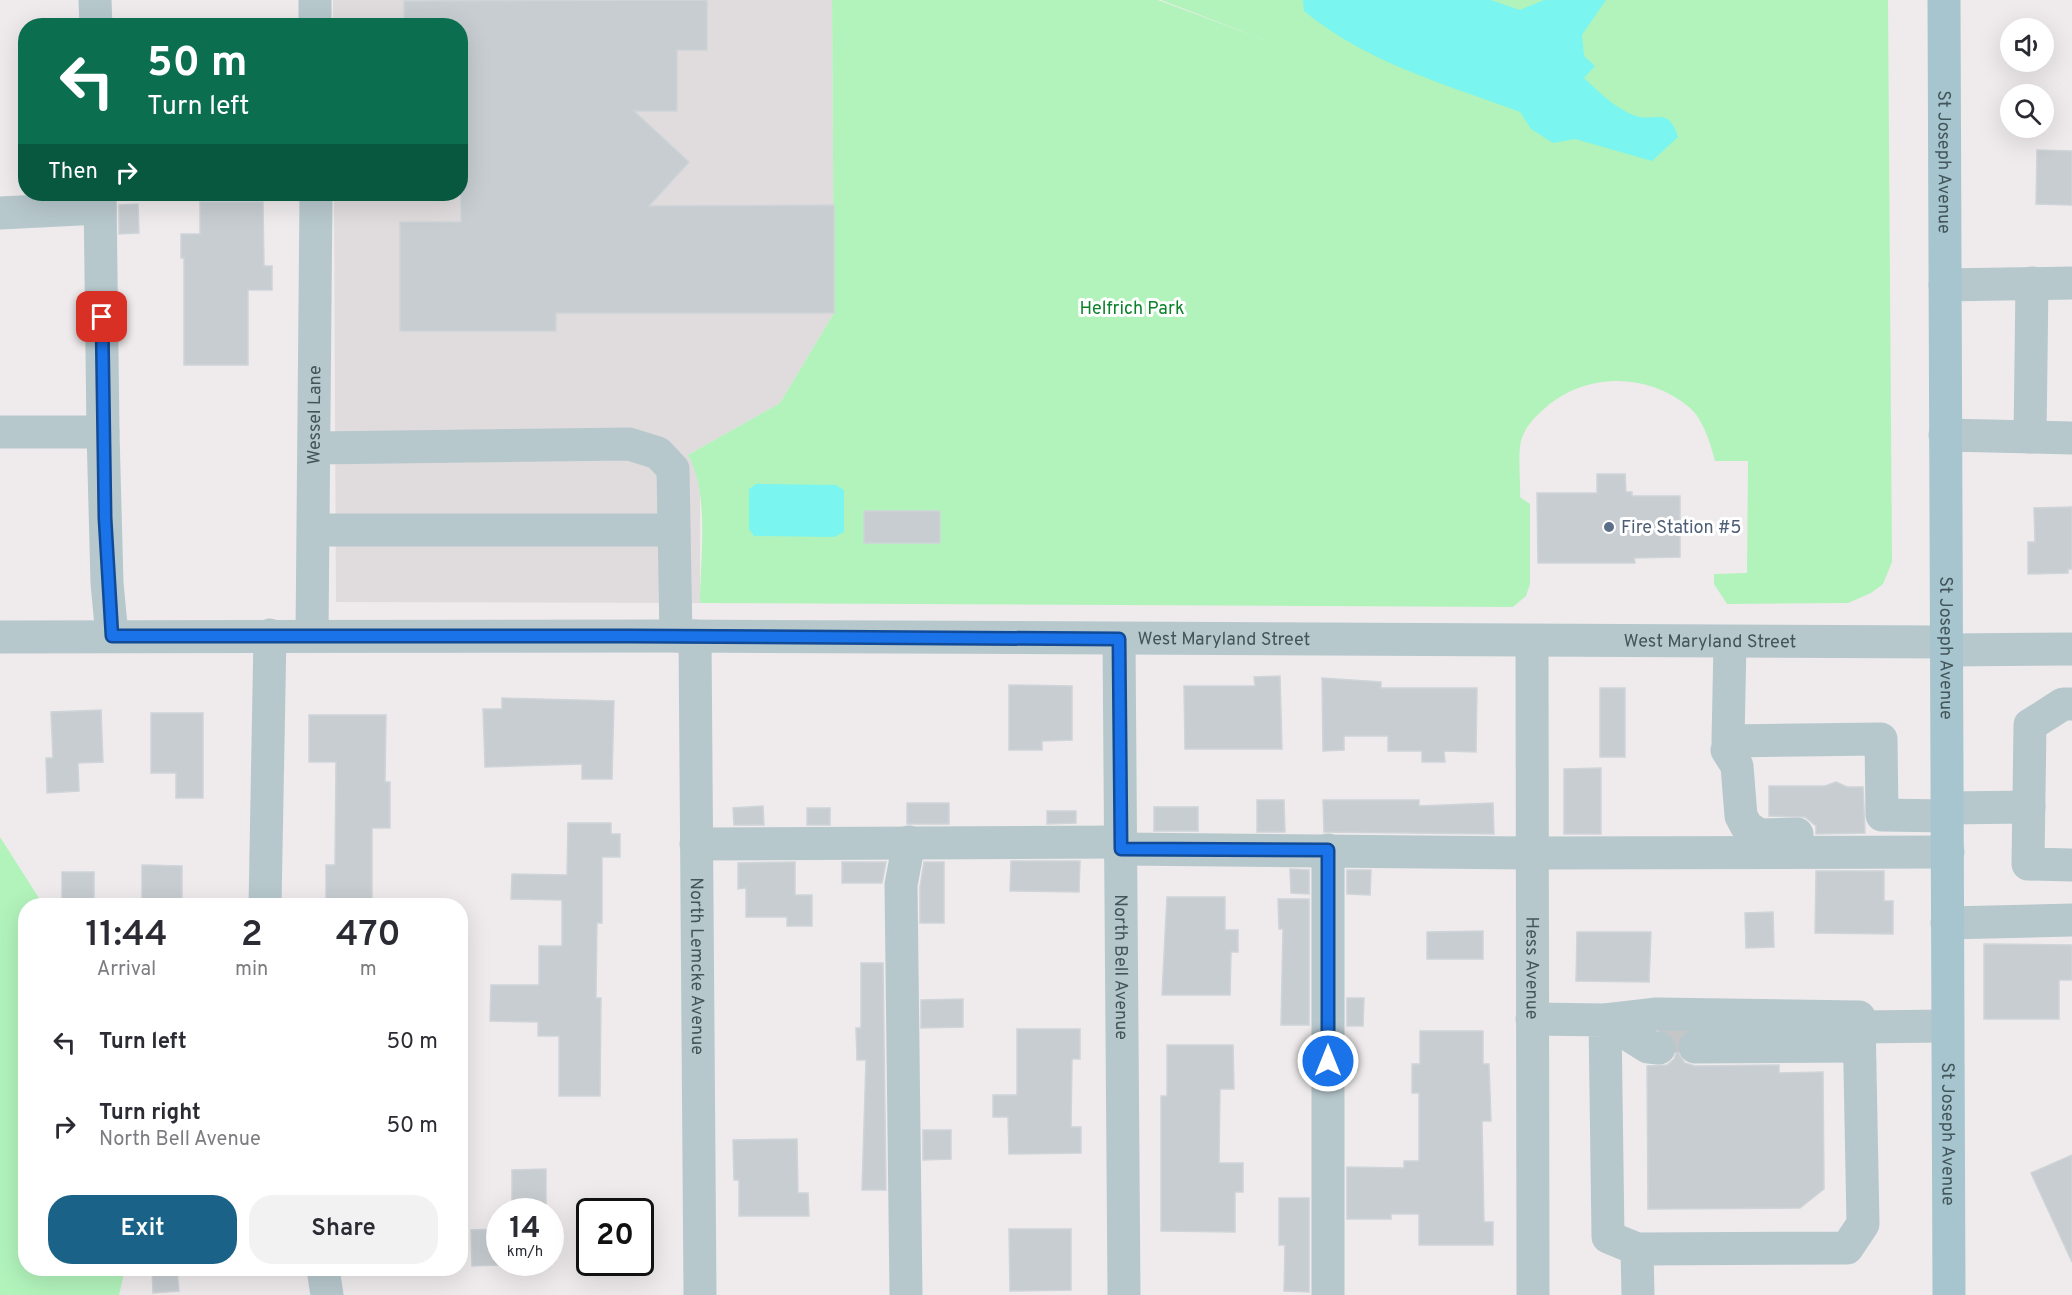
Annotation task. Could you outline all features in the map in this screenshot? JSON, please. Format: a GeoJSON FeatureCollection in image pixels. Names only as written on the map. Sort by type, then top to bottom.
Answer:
{"type":"FeatureCollection","features":[{"type":"Feature","properties":{"kind":"main road","name":"St Joseph Avenue"},"geometry":{"type":"LineString","coordinates":[[1944,0],[1949,1295]]}},
{"type":"Feature","properties":{"kind":"street"},"geometry":{"type":"LineString","coordinates":[[95,0],[96,18]]}},
{"type":"Feature","properties":{"kind":"street"},"geometry":{"type":"LineString","coordinates":[[315,0],[315,18]]}},
{"type":"Feature","properties":{"kind":"street"},"geometry":{"type":"LineString","coordinates":[[0,213],[92,201]]}},
{"type":"Feature","properties":{"kind":"street"},"geometry":{"type":"LineString","coordinates":[[100,201],[107,582],[112,636]]}},
{"type":"Feature","properties":{"kind":"street","name":"Wessel Lane"},"geometry":{"type":"LineString","coordinates":[[312,635],[316,448],[316,201]]}},
{"type":"Feature","properties":{"kind":"street"},"geometry":{"type":"LineString","coordinates":[[1945,285],[2059,285],[2031,437]]}},
{"type":"Feature","properties":{"kind":"street"},"geometry":{"type":"LineString","coordinates":[[0,432],[103,432]]}},
{"type":"Feature","properties":{"kind":"street"},"geometry":{"type":"LineString","coordinates":[[1945,435],[2072,438]]}},
{"type":"Feature","properties":{"kind":"street","name":"North Lemcke Avenue"},"geometry":{"type":"LineString","coordinates":[[316,448],[629,444],[658,453],[673,469],[674,530],[685,636],[696,844],[700,1295]]}},
{"type":"Feature","properties":{"kind":"street"},"geometry":{"type":"LineString","coordinates":[[315,530],[674,530]]}},
{"type":"Feature","properties":{"kind":"street"},"geometry":{"type":"LineString","coordinates":[[265,898],[270,635]]}},
{"type":"Feature","properties":{"kind":"street","name":"West Maryland Street"},"geometry":{"type":"LineString","coordinates":[[0,637],[685,636],[1730,642],[2072,649]]}},
{"type":"Feature","properties":{"kind":"street","name":"North Bell Avenue"},"geometry":{"type":"LineString","coordinates":[[1119,639],[1124,1295]]}},
{"type":"Feature","properties":{"kind":"street","name":"Hess Avenue"},"geometry":{"type":"LineString","coordinates":[[1532,641],[1533,1295]]}},
{"type":"Feature","properties":{"kind":"street"},"geometry":{"type":"LineString","coordinates":[[1730,642],[1728,746],[1730,854]]}},
{"type":"Feature","properties":{"kind":"street"},"geometry":{"type":"LineString","coordinates":[[2072,704],[2063,704],[2030,725],[2028,864],[2072,865]]}},
{"type":"Feature","properties":{"kind":"street"},"geometry":{"type":"LineString","coordinates":[[1881,739],[1882,815],[1870,834],[1760,835],[1747,827],[1741,816],[1737,766],[1728,746],[1881,739]]}},
{"type":"Feature","properties":{"kind":"street"},"geometry":{"type":"LineString","coordinates":[[1882,815],[2029,807]]}},
{"type":"Feature","properties":{"kind":"street"},"geometry":{"type":"LineString","coordinates":[[696,844],[909,842],[1532,853],[1948,852]]}},
{"type":"Feature","properties":{"kind":"street"},"geometry":{"type":"LineString","coordinates":[[906,1295],[901,885],[909,842]]}},
{"type":"Feature","properties":{"kind":"street"},"geometry":{"type":"LineString","coordinates":[[1328,850],[1328,1295]]}},
{"type":"Feature","properties":{"kind":"street"},"geometry":{"type":"LineString","coordinates":[[1947,923],[2072,920]]}},
{"type":"Feature","properties":{"kind":"street"},"geometry":{"type":"LineString","coordinates":[[1532,1019],[1605,1020],[1657,1014],[1859,1032]]}},
{"type":"Feature","properties":{"kind":"street"},"geometry":{"type":"LineString","coordinates":[[1605,1020],[1648,1047],[1659,1042]]}},
{"type":"Feature","properties":{"kind":"street"},"geometry":{"type":"LineString","coordinates":[[1605,1020],[1608,1237],[1637,1249],[1847,1248],[1863,1224],[1859,1032]]}},
{"type":"Feature","properties":{"kind":"street"},"geometry":{"type":"LineString","coordinates":[[1695,1041],[1947,1026]]}},
{"type":"Feature","properties":{"kind":"street"},"geometry":{"type":"LineString","coordinates":[[1637,1249],[1638,1295]]}},
{"type":"Feature","properties":{"kind":"street"},"geometry":{"type":"LineString","coordinates":[[324,1276],[327,1295]]}},
{"type":"Feature","properties":{"kind":"shaded area"},"geometry":{"type":"Polygon","coordinates":[[[333,0],[832,0],[834,313],[780,403],[688,455],[696,470],[700,491],[700,603],[336,602],[334,201],[468,201],[468,18],[333,18],[333,0]]]}},
{"type":"Feature","properties":{"kind":"green space","name":"Helfrich Park"},"geometry":{"type":"Polygon","coordinates":[[[832,0],[1158,0],[1265,40],[1161,0],[1888,0],[1892,562],[1883,584],[1871,593],[1848,603],[1727,604],[1714,584],[1714,574],[1747,573],[1748,461],[1715,461],[1703,425],[1690,408],[1673,396],[1655,388],[1617,381],[1578,388],[1560,397],[1537,415],[1524,434],[1520,451],[1520,497],[1530,504],[1530,584],[1526,596],[1513,607],[700,603],[701,507],[695,471],[688,455],[780,403],[834,313],[832,0]]]}},
{"type":"Feature","properties":{"kind":"green space"},"geometry":{"type":"Polygon","coordinates":[[[0,837],[39,898],[18,898],[18,1276],[123,1276],[119,1295],[0,1295],[0,837]]]}},
{"type":"Feature","properties":{"kind":"water"},"geometry":{"type":"Polygon","coordinates":[[[1303,0],[1491,0],[1520,10],[1544,0],[1606,0],[1582,35],[1584,56],[1595,66],[1584,78],[1607,99],[1626,112],[1647,118],[1665,118],[1670,121],[1678,137],[1652,161],[1575,139],[1553,143],[1531,129],[1520,112],[1435,81],[1354,45],[1304,11],[1303,0]]]}},
{"type":"Feature","properties":{"kind":"water"},"geometry":{"type":"Polygon","coordinates":[[[756,484],[836,485],[844,490],[844,532],[834,537],[754,536],[749,529],[749,489],[756,484]]]}},
{"type":"Feature","properties":{"kind":"building"},"geometry":{"type":"Polygon","coordinates":[[[707,0],[707,50],[677,50],[677,111],[634,111],[689,162],[649,206],[834,205],[834,313],[556,313],[556,331],[400,331],[400,222],[461,222],[461,201],[468,201],[468,18],[404,18],[404,1],[707,0]]]}},
{"type":"Feature","properties":{"kind":"building"},"geometry":{"type":"Polygon","coordinates":[[[2037,150],[2072,151],[2072,205],[2036,204],[2037,150]]]}},
{"type":"Feature","properties":{"kind":"building"},"geometry":{"type":"Polygon","coordinates":[[[200,202],[263,202],[264,266],[272,266],[272,290],[248,290],[248,365],[184,365],[184,258],[181,258],[181,234],[200,234],[200,202]]]}},
{"type":"Feature","properties":{"kind":"building"},"geometry":{"type":"Polygon","coordinates":[[[138,204],[139,233],[119,234],[119,205],[138,204]]]}},
{"type":"Feature","properties":{"kind":"building","name":"Fire Station #5"},"geometry":{"type":"Polygon","coordinates":[[[1597,474],[1625,474],[1626,492],[1632,492],[1632,496],[1680,496],[1680,557],[1634,558],[1635,563],[1538,563],[1537,493],[1597,493],[1597,474]]]}},
{"type":"Feature","properties":{"kind":"building"},"geometry":{"type":"Polygon","coordinates":[[[2072,507],[2072,569],[2068,569],[2068,573],[2028,574],[2028,542],[2035,542],[2034,508],[2072,507]]]}},
{"type":"Feature","properties":{"kind":"building"},"geometry":{"type":"Polygon","coordinates":[[[864,511],[940,511],[940,543],[864,543],[864,511]]]}},
{"type":"Feature","properties":{"kind":"building"},"geometry":{"type":"Polygon","coordinates":[[[1280,676],[1282,749],[1185,749],[1184,686],[1255,686],[1254,677],[1280,676]]]}},
{"type":"Feature","properties":{"kind":"building"},"geometry":{"type":"Polygon","coordinates":[[[1322,678],[1381,682],[1381,688],[1477,688],[1476,752],[1444,751],[1445,762],[1422,762],[1422,751],[1388,751],[1388,736],[1344,736],[1344,750],[1323,751],[1322,678]]]}},
{"type":"Feature","properties":{"kind":"building"},"geometry":{"type":"Polygon","coordinates":[[[1009,685],[1072,686],[1072,740],[1042,741],[1042,750],[1009,750],[1009,685]]]}},
{"type":"Feature","properties":{"kind":"building"},"geometry":{"type":"Polygon","coordinates":[[[1600,688],[1625,688],[1625,757],[1600,757],[1600,688]]]}},
{"type":"Feature","properties":{"kind":"building"},"geometry":{"type":"Polygon","coordinates":[[[502,698],[614,701],[612,779],[582,779],[582,764],[485,767],[483,709],[502,709],[502,698]]]}},
{"type":"Feature","properties":{"kind":"building"},"geometry":{"type":"Polygon","coordinates":[[[101,710],[103,762],[78,763],[79,791],[47,793],[46,758],[53,758],[51,712],[101,710]]]}},
{"type":"Feature","properties":{"kind":"building"},"geometry":{"type":"Polygon","coordinates":[[[151,713],[203,713],[203,798],[176,798],[176,773],[151,773],[151,713]]]}},
{"type":"Feature","properties":{"kind":"building"},"geometry":{"type":"Polygon","coordinates":[[[309,715],[386,715],[385,782],[390,782],[390,828],[372,828],[372,898],[326,898],[326,865],[335,865],[336,762],[309,762],[309,715]]]}},
{"type":"Feature","properties":{"kind":"building"},"geometry":{"type":"Polygon","coordinates":[[[1601,768],[1601,834],[1564,834],[1564,769],[1601,768]]]}},
{"type":"Feature","properties":{"kind":"building"},"geometry":{"type":"Polygon","coordinates":[[[1836,782],[1847,787],[1863,787],[1865,833],[1816,834],[1816,826],[1805,817],[1769,816],[1769,786],[1825,786],[1836,782]]]}},
{"type":"Feature","properties":{"kind":"building"},"geometry":{"type":"Polygon","coordinates":[[[1257,800],[1284,800],[1285,832],[1257,832],[1257,800]]]}},
{"type":"Feature","properties":{"kind":"building"},"geometry":{"type":"Polygon","coordinates":[[[1323,800],[1419,800],[1419,806],[1493,803],[1494,834],[1324,832],[1323,800]]]}},
{"type":"Feature","properties":{"kind":"building"},"geometry":{"type":"Polygon","coordinates":[[[907,803],[949,803],[949,824],[907,824],[907,803]]]}},
{"type":"Feature","properties":{"kind":"building"},"geometry":{"type":"Polygon","coordinates":[[[763,806],[764,825],[734,825],[733,808],[763,806]]]}},
{"type":"Feature","properties":{"kind":"building"},"geometry":{"type":"Polygon","coordinates":[[[1154,807],[1198,807],[1198,831],[1154,831],[1154,807]]]}},
{"type":"Feature","properties":{"kind":"building"},"geometry":{"type":"Polygon","coordinates":[[[807,808],[830,808],[830,825],[807,825],[807,808]]]}},
{"type":"Feature","properties":{"kind":"building"},"geometry":{"type":"Polygon","coordinates":[[[1047,811],[1076,811],[1076,823],[1047,824],[1047,811]]]}},
{"type":"Feature","properties":{"kind":"building"},"geometry":{"type":"Polygon","coordinates":[[[568,823],[611,823],[611,834],[620,834],[620,857],[602,857],[602,923],[597,923],[596,998],[601,998],[600,1096],[559,1096],[559,1036],[538,1036],[538,1022],[490,1021],[491,985],[539,985],[539,946],[562,946],[562,900],[511,899],[512,874],[567,875],[568,823]]]}},
{"type":"Feature","properties":{"kind":"building"},"geometry":{"type":"Polygon","coordinates":[[[1011,861],[1080,861],[1079,892],[1010,891],[1011,861]]]}},
{"type":"Feature","properties":{"kind":"building"},"geometry":{"type":"Polygon","coordinates":[[[795,862],[795,895],[812,895],[812,926],[787,926],[787,917],[746,917],[746,888],[738,889],[738,863],[795,862]]]}},
{"type":"Feature","properties":{"kind":"building"},"geometry":{"type":"Polygon","coordinates":[[[842,862],[886,862],[882,883],[842,883],[842,862]]]}},
{"type":"Feature","properties":{"kind":"building"},"geometry":{"type":"Polygon","coordinates":[[[924,862],[944,862],[944,923],[920,923],[920,887],[924,862]]]}},
{"type":"Feature","properties":{"kind":"building"},"geometry":{"type":"Polygon","coordinates":[[[142,865],[182,866],[182,898],[142,898],[142,865]]]}},
{"type":"Feature","properties":{"kind":"building"},"geometry":{"type":"Polygon","coordinates":[[[1290,869],[1309,870],[1309,894],[1291,893],[1290,869]]]}},
{"type":"Feature","properties":{"kind":"building"},"geometry":{"type":"Polygon","coordinates":[[[1347,870],[1371,870],[1370,895],[1347,894],[1347,870]]]}},
{"type":"Feature","properties":{"kind":"building"},"geometry":{"type":"Polygon","coordinates":[[[1816,871],[1884,871],[1884,901],[1893,901],[1893,934],[1815,933],[1816,871]]]}},
{"type":"Feature","properties":{"kind":"building"},"geometry":{"type":"Polygon","coordinates":[[[62,872],[94,872],[94,898],[62,898],[62,872]]]}},
{"type":"Feature","properties":{"kind":"building"},"geometry":{"type":"Polygon","coordinates":[[[1167,897],[1225,897],[1225,930],[1238,930],[1238,952],[1231,952],[1230,995],[1162,995],[1167,897]]]}},
{"type":"Feature","properties":{"kind":"building"},"geometry":{"type":"Polygon","coordinates":[[[1278,899],[1309,899],[1309,1025],[1281,1025],[1283,929],[1279,929],[1278,899]]]}},
{"type":"Feature","properties":{"kind":"building"},"geometry":{"type":"Polygon","coordinates":[[[1773,912],[1774,947],[1746,948],[1745,913],[1773,912]]]}},
{"type":"Feature","properties":{"kind":"building"},"geometry":{"type":"Polygon","coordinates":[[[1483,931],[1483,959],[1427,959],[1427,932],[1483,931]]]}},
{"type":"Feature","properties":{"kind":"building"},"geometry":{"type":"Polygon","coordinates":[[[1577,932],[1651,932],[1649,982],[1576,981],[1577,932]]]}},
{"type":"Feature","properties":{"kind":"building"},"geometry":{"type":"Polygon","coordinates":[[[1984,944],[2072,945],[2072,980],[2059,980],[2059,1019],[1984,1019],[1984,944]]]}},
{"type":"Feature","properties":{"kind":"building"},"geometry":{"type":"Polygon","coordinates":[[[861,963],[883,963],[886,1190],[862,1190],[866,1060],[857,1060],[856,1028],[861,1028],[861,963]]]}},
{"type":"Feature","properties":{"kind":"building"},"geometry":{"type":"Polygon","coordinates":[[[1347,998],[1364,998],[1363,1026],[1347,1026],[1347,998]]]}},
{"type":"Feature","properties":{"kind":"building"},"geometry":{"type":"Polygon","coordinates":[[[963,999],[963,1027],[921,1028],[921,1000],[963,999]]]}},
{"type":"Feature","properties":{"kind":"building"},"geometry":{"type":"Polygon","coordinates":[[[1017,1029],[1080,1029],[1080,1059],[1072,1059],[1071,1127],[1081,1127],[1081,1153],[1009,1154],[1008,1117],[993,1117],[993,1095],[1017,1095],[1017,1029]]]}},
{"type":"Feature","properties":{"kind":"building"},"geometry":{"type":"Polygon","coordinates":[[[1420,1031],[1483,1031],[1483,1064],[1489,1064],[1491,1121],[1482,1121],[1484,1222],[1493,1222],[1493,1245],[1419,1245],[1419,1214],[1391,1214],[1391,1219],[1347,1219],[1347,1167],[1404,1168],[1404,1161],[1419,1161],[1419,1093],[1412,1093],[1412,1064],[1420,1064],[1420,1031]]]}},
{"type":"Feature","properties":{"kind":"building"},"geometry":{"type":"Polygon","coordinates":[[[1167,1045],[1233,1045],[1234,1089],[1220,1089],[1219,1163],[1243,1163],[1243,1192],[1235,1192],[1235,1232],[1161,1231],[1161,1096],[1167,1096],[1167,1045]]]}},
{"type":"Feature","properties":{"kind":"building"},"geometry":{"type":"Polygon","coordinates":[[[1677,1051],[1685,1063],[1695,1066],[1779,1065],[1779,1073],[1823,1072],[1824,1189],[1800,1208],[1648,1209],[1647,1066],[1667,1065],[1674,1059],[1677,1051]]]}},
{"type":"Feature","properties":{"kind":"building"},"geometry":{"type":"Polygon","coordinates":[[[923,1130],[951,1130],[951,1159],[923,1160],[923,1130]]]}},
{"type":"Feature","properties":{"kind":"building"},"geometry":{"type":"Polygon","coordinates":[[[797,1139],[798,1193],[808,1193],[809,1216],[739,1216],[739,1180],[734,1180],[733,1140],[797,1139]]]}},
{"type":"Feature","properties":{"kind":"building"},"geometry":{"type":"Polygon","coordinates":[[[2072,1155],[2072,1262],[2031,1173],[2072,1155]]]}},
{"type":"Feature","properties":{"kind":"building"},"geometry":{"type":"Polygon","coordinates":[[[546,1169],[546,1198],[512,1198],[512,1170],[546,1169]]]}},
{"type":"Feature","properties":{"kind":"building"},"geometry":{"type":"Polygon","coordinates":[[[1279,1198],[1309,1198],[1309,1292],[1284,1291],[1285,1245],[1279,1245],[1279,1198]]]}},
{"type":"Feature","properties":{"kind":"building"},"geometry":{"type":"Polygon","coordinates":[[[486,1229],[486,1266],[472,1266],[471,1230],[486,1229]]]}},
{"type":"Feature","properties":{"kind":"building"},"geometry":{"type":"Polygon","coordinates":[[[1009,1229],[1071,1229],[1071,1290],[1010,1291],[1009,1229]]]}},
{"type":"Feature","properties":{"kind":"building"},"geometry":{"type":"Polygon","coordinates":[[[152,1276],[178,1276],[179,1291],[153,1293],[152,1276]]]}},
{"type":"Feature","properties":{"kind":"tunnel"},"geometry":{"type":"LineString","coordinates":[[1659,1036],[1695,1036]]}},
{"type":"Feature","properties":{"kind":"place","name":"Fire Station #5"},"geometry":{"type":"Point","coordinates":[1609,527]}},
{"type":"Feature","properties":{"kind":"route"},"geometry":{"type":"LineString","coordinates":[[102,317],[107,582],[112,636],[1119,639],[1121,849],[1328,850],[1328,1061]]}}]}
